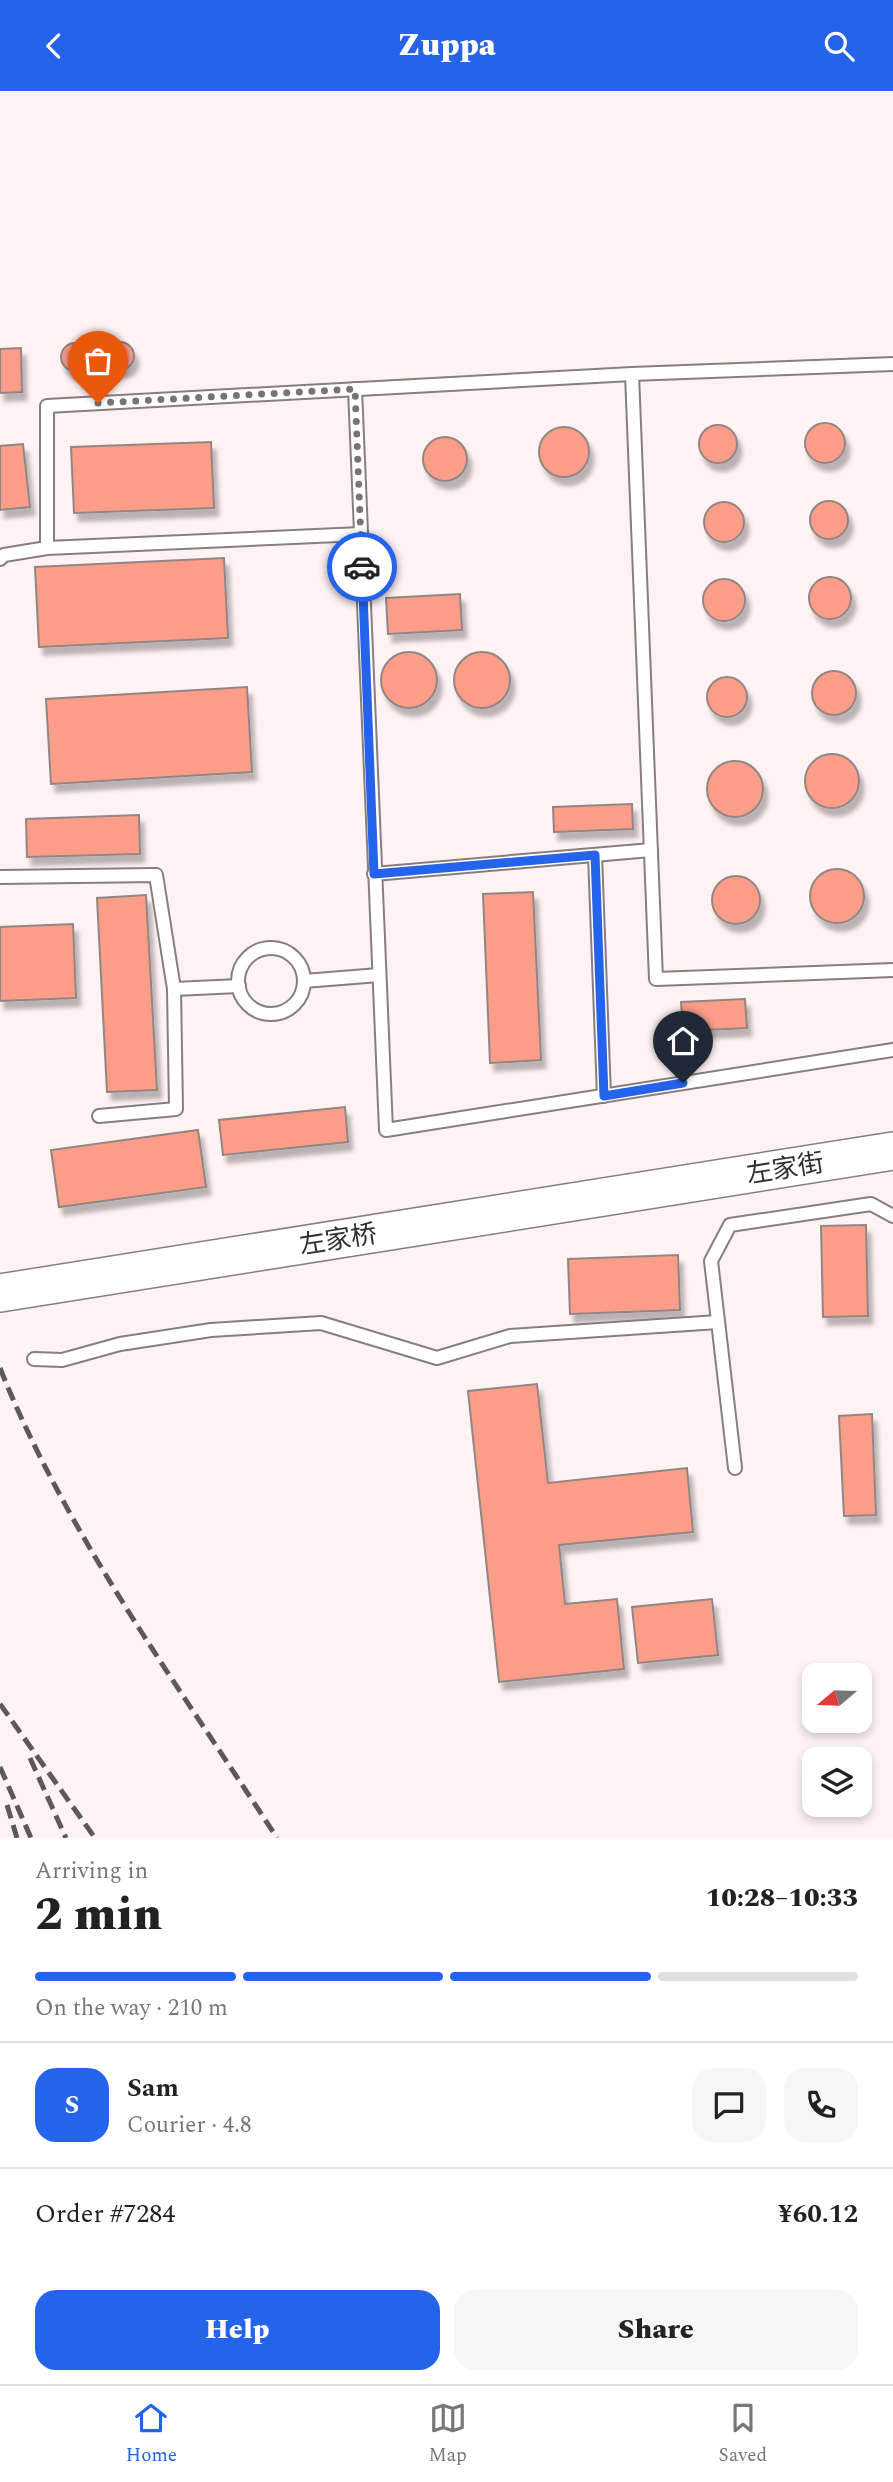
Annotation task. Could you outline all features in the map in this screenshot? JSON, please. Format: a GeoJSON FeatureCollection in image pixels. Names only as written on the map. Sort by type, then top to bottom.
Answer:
{"type":"FeatureCollection","features":[{"type":"Feature","properties":{"kind":"main road","name":"左家街"},"geometry":{"type":"LineString","coordinates":[[676,1185],[893,1150]]}},
{"type":"Feature","properties":{"kind":"main road","name":"左家桥"},"geometry":{"type":"LineString","coordinates":[[0,1293],[676,1185]]}},
{"type":"Feature","properties":{"kind":"lane"},"geometry":{"type":"LineString","coordinates":[[47,548],[47,406],[632,374],[893,364]]}},
{"type":"Feature","properties":{"kind":"lane"},"geometry":{"type":"LineString","coordinates":[[632,374],[656,978],[893,970]]}},
{"type":"Feature","properties":{"kind":"lane"},"geometry":{"type":"LineString","coordinates":[[355,389],[386,1130],[893,1050]]}},
{"type":"Feature","properties":{"kind":"lane"},"geometry":{"type":"LineString","coordinates":[[0,559],[4,555],[47,548],[361,534]]}},
{"type":"Feature","properties":{"kind":"lane"},"geometry":{"type":"LineString","coordinates":[[374,874],[651,850]]}},
{"type":"Feature","properties":{"kind":"lane"},"geometry":{"type":"LineString","coordinates":[[595,855],[604,1096]]}},
{"type":"Feature","properties":{"kind":"lane"},"geometry":{"type":"LineString","coordinates":[[0,877],[156,875],[174,989],[176,1109],[99,1116]]}},
{"type":"Feature","properties":{"kind":"lane"},"geometry":{"type":"LineString","coordinates":[[272,947],[282,949],[299,963],[304,981],[297,1002],[279,1013],[268,1014],[248,1005],[239,986],[239,973],[243,963],[251,954],[272,947]]}},
{"type":"Feature","properties":{"kind":"lane"},"geometry":{"type":"LineString","coordinates":[[304,981],[379,975]]}},
{"type":"Feature","properties":{"kind":"lane"},"geometry":{"type":"LineString","coordinates":[[174,989],[239,986]]}},
{"type":"Feature","properties":{"kind":"lane"},"geometry":{"type":"LineString","coordinates":[[735,1468],[711,1261],[730,1225],[871,1204],[893,1216]]}},
{"type":"Feature","properties":{"kind":"lane"},"geometry":{"type":"LineString","coordinates":[[34,1359],[61,1360],[120,1344],[211,1330],[321,1324],[437,1358],[510,1336],[718,1322]]}},
{"type":"Feature","properties":{"kind":"building"},"geometry":{"type":"Polygon","coordinates":[[[120,342],[130,346],[134,356],[130,366],[120,370],[110,366],[106,356],[110,346],[120,342]]]}},
{"type":"Feature","properties":{"kind":"building"},"geometry":{"type":"Polygon","coordinates":[[[75,343],[85,347],[89,357],[85,367],[75,371],[65,367],[61,357],[65,347],[75,343]]]}},
{"type":"Feature","properties":{"kind":"building"},"geometry":{"type":"Polygon","coordinates":[[[21,348],[22,392],[0,393],[0,349],[21,348]]]}},
{"type":"Feature","properties":{"kind":"building"},"geometry":{"type":"Polygon","coordinates":[[[825,423],[833,424],[839,429],[844,435],[844,451],[839,457],[833,462],[825,463],[817,462],[811,457],[806,451],[805,443],[806,435],[811,429],[817,424],[825,423]]]}},
{"type":"Feature","properties":{"kind":"building"},"geometry":{"type":"Polygon","coordinates":[[[718,425],[732,430],[737,444],[732,458],[718,463],[704,458],[699,444],[704,430],[718,425]]]}},
{"type":"Feature","properties":{"kind":"building"},"geometry":{"type":"Polygon","coordinates":[[[564,427],[581,435],[589,452],[581,469],[564,477],[547,469],[539,452],[547,435],[564,427]]]}},
{"type":"Feature","properties":{"kind":"building"},"geometry":{"type":"Polygon","coordinates":[[[445,437],[461,443],[467,459],[461,475],[445,481],[429,475],[423,459],[429,443],[445,437]]]}},
{"type":"Feature","properties":{"kind":"building"},"geometry":{"type":"Polygon","coordinates":[[[211,442],[214,508],[74,513],[71,447],[211,442]]]}},
{"type":"Feature","properties":{"kind":"building"},"geometry":{"type":"Polygon","coordinates":[[[23,444],[30,507],[0,510],[0,446],[23,444]]]}},
{"type":"Feature","properties":{"kind":"building"},"geometry":{"type":"Polygon","coordinates":[[[829,501],[842,507],[848,520],[842,533],[829,539],[816,533],[810,520],[816,507],[829,501]]]}},
{"type":"Feature","properties":{"kind":"building"},"geometry":{"type":"Polygon","coordinates":[[[724,502],[732,503],[738,508],[743,514],[743,530],[738,536],[732,541],[724,542],[716,541],[710,536],[705,530],[704,522],[705,514],[710,508],[716,503],[724,502]]]}},
{"type":"Feature","properties":{"kind":"building"},"geometry":{"type":"Polygon","coordinates":[[[224,558],[228,638],[39,647],[35,567],[224,558]]]}},
{"type":"Feature","properties":{"kind":"building"},"geometry":{"type":"Polygon","coordinates":[[[830,577],[845,583],[851,598],[845,613],[830,619],[815,613],[809,598],[815,583],[830,577]]]}},
{"type":"Feature","properties":{"kind":"building"},"geometry":{"type":"Polygon","coordinates":[[[724,579],[739,585],[745,600],[739,615],[724,621],[709,615],[703,600],[709,585],[724,579]]]}},
{"type":"Feature","properties":{"kind":"building"},"geometry":{"type":"Polygon","coordinates":[[[460,594],[462,630],[388,634],[386,598],[460,594]]]}},
{"type":"Feature","properties":{"kind":"building"},"geometry":{"type":"Polygon","coordinates":[[[409,652],[420,654],[429,660],[435,669],[435,691],[429,700],[420,706],[409,708],[398,706],[389,700],[383,691],[381,680],[383,669],[389,660],[398,654],[409,652]]]}},
{"type":"Feature","properties":{"kind":"building"},"geometry":{"type":"Polygon","coordinates":[[[476,652],[488,652],[498,656],[506,664],[510,680],[506,696],[498,704],[488,708],[476,708],[466,704],[458,696],[454,686],[454,674],[458,664],[466,656],[476,652]]]}},
{"type":"Feature","properties":{"kind":"building"},"geometry":{"type":"Polygon","coordinates":[[[834,671],[850,677],[856,693],[850,709],[834,715],[818,709],[812,693],[818,677],[834,671]]]}},
{"type":"Feature","properties":{"kind":"building"},"geometry":{"type":"Polygon","coordinates":[[[727,677],[735,678],[741,683],[746,689],[746,705],[741,711],[735,716],[727,717],[719,716],[713,711],[708,705],[707,697],[708,689],[713,683],[719,678],[727,677]]]}},
{"type":"Feature","properties":{"kind":"building"},"geometry":{"type":"Polygon","coordinates":[[[247,687],[252,772],[51,784],[46,699],[247,687]]]}},
{"type":"Feature","properties":{"kind":"building"},"geometry":{"type":"Polygon","coordinates":[[[837,754],[847,758],[855,766],[859,781],[855,796],[847,804],[827,808],[817,804],[809,796],[805,776],[809,766],[817,758],[837,754]]]}},
{"type":"Feature","properties":{"kind":"building"},"geometry":{"type":"Polygon","coordinates":[[[730,761],[740,761],[755,769],[761,778],[761,800],[755,809],[740,817],[730,817],[712,805],[707,794],[707,784],[719,766],[730,761]]]}},
{"type":"Feature","properties":{"kind":"building"},"geometry":{"type":"Polygon","coordinates":[[[632,804],[633,829],[554,832],[553,807],[632,804]]]}},
{"type":"Feature","properties":{"kind":"building"},"geometry":{"type":"Polygon","coordinates":[[[139,815],[140,854],[27,857],[26,819],[139,815]]]}},
{"type":"Feature","properties":{"kind":"building"},"geometry":{"type":"Polygon","coordinates":[[[837,869],[856,877],[864,896],[856,915],[837,923],[818,915],[810,896],[818,877],[837,869]]]}},
{"type":"Feature","properties":{"kind":"building"},"geometry":{"type":"Polygon","coordinates":[[[736,876],[753,883],[760,900],[753,917],[736,924],[719,917],[712,900],[719,883],[736,876]]]}},
{"type":"Feature","properties":{"kind":"building"},"geometry":{"type":"Polygon","coordinates":[[[533,892],[541,1060],[490,1063],[483,894],[533,892]]]}},
{"type":"Feature","properties":{"kind":"building"},"geometry":{"type":"Polygon","coordinates":[[[146,895],[157,1090],[107,1092],[97,898],[146,895]]]}},
{"type":"Feature","properties":{"kind":"building"},"geometry":{"type":"Polygon","coordinates":[[[73,924],[76,998],[0,1001],[0,927],[73,924]]]}},
{"type":"Feature","properties":{"kind":"building"},"geometry":{"type":"Polygon","coordinates":[[[745,999],[747,1028],[683,1031],[681,1002],[745,999]]]}},
{"type":"Feature","properties":{"kind":"building"},"geometry":{"type":"Polygon","coordinates":[[[345,1107],[348,1142],[223,1155],[219,1120],[345,1107]]]}},
{"type":"Feature","properties":{"kind":"building"},"geometry":{"type":"Polygon","coordinates":[[[198,1130],[206,1187],[59,1207],[51,1150],[198,1130]]]}},
{"type":"Feature","properties":{"kind":"building"},"geometry":{"type":"Polygon","coordinates":[[[866,1225],[868,1316],[823,1317],[821,1226],[866,1225]]]}},
{"type":"Feature","properties":{"kind":"building"},"geometry":{"type":"Polygon","coordinates":[[[678,1255],[680,1310],[570,1314],[568,1259],[678,1255]]]}},
{"type":"Feature","properties":{"kind":"building"},"geometry":{"type":"Polygon","coordinates":[[[537,1384],[548,1483],[687,1468],[693,1532],[559,1545],[565,1604],[617,1599],[624,1669],[499,1682],[468,1391],[537,1384]]]}},
{"type":"Feature","properties":{"kind":"building"},"geometry":{"type":"Polygon","coordinates":[[[872,1414],[876,1515],[844,1516],[839,1416],[872,1414]]]}},
{"type":"Feature","properties":{"kind":"building"},"geometry":{"type":"Polygon","coordinates":[[[712,1599],[718,1655],[638,1663],[632,1607],[712,1599]]]}},
{"type":"Feature","properties":{"kind":"railway"},"geometry":{"type":"LineString","coordinates":[[0,1368],[27,1430],[91,1550],[164,1667],[277,1838]]}},
{"type":"Feature","properties":{"kind":"railway"},"geometry":{"type":"LineString","coordinates":[[0,1704],[95,1838]]}},
{"type":"Feature","properties":{"kind":"railway"},"geometry":{"type":"LineString","coordinates":[[30,1758],[66,1838]]}},
{"type":"Feature","properties":{"kind":"railway"},"geometry":{"type":"LineString","coordinates":[[0,1767],[31,1838]]}},
{"type":"Feature","properties":{"kind":"railway"},"geometry":{"type":"LineString","coordinates":[[7,1805],[17,1838]]}},
{"type":"Feature","properties":{"kind":"way so far"},"geometry":{"type":"LineString","coordinates":[[98,403],[355,389],[362,567]]}},
{"type":"Feature","properties":{"kind":"route"},"geometry":{"type":"LineString","coordinates":[[362,567],[374,874],[595,855],[604,1096],[683,1083]]}}]}
